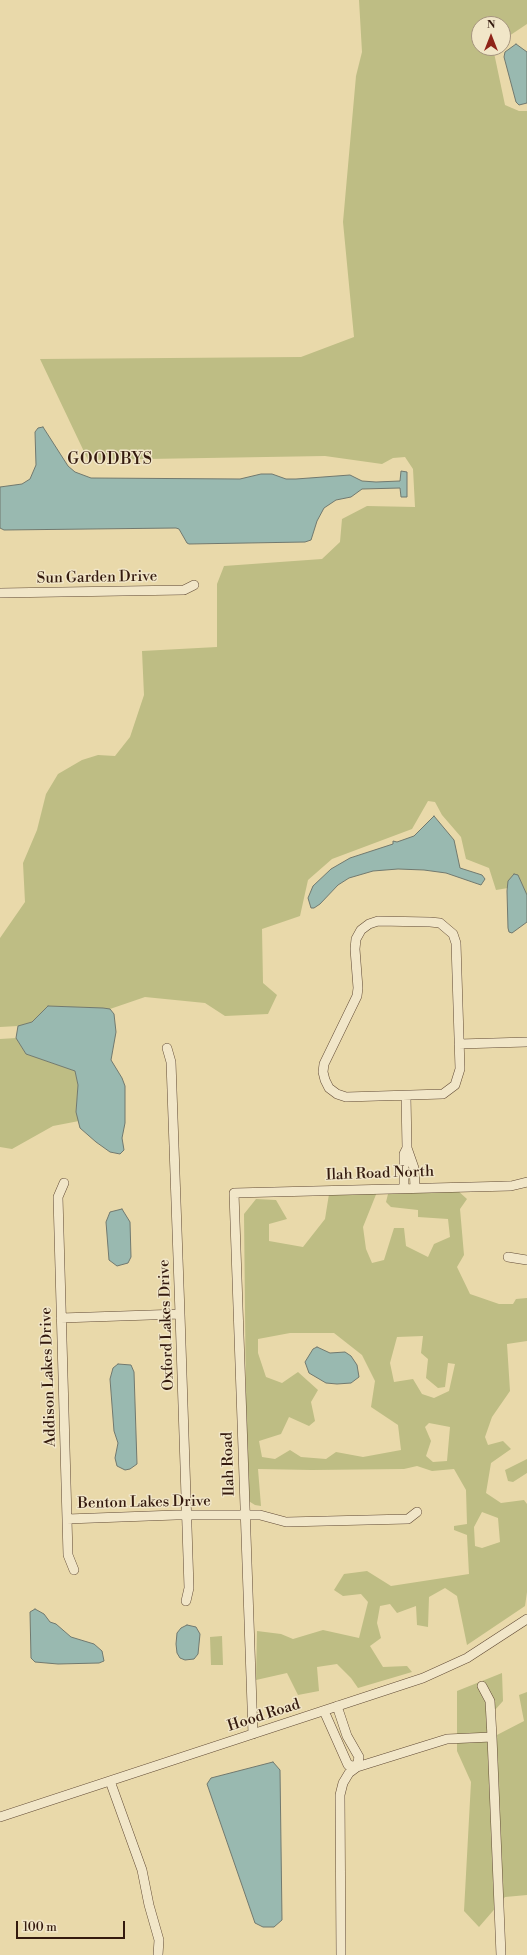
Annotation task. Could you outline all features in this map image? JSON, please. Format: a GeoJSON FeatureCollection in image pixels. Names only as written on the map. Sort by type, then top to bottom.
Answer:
{"type":"FeatureCollection","features":[{"type":"Feature","properties":{"kind":"street","name":"Sun Garden Drive"},"geometry":{"type":"LineString","coordinates":[[0,594],[184,590],[194,585]]}},
{"type":"Feature","properties":{"kind":"street"},"geometry":{"type":"LineString","coordinates":[[378,921],[430,922],[440,923],[453,934],[456,943],[459,1044],[460,1069],[455,1085],[443,1094],[346,1097],[337,1094],[329,1088],[324,1076],[324,1064],[358,996],[354,949],[356,939],[361,930],[369,924],[378,921]]}},
{"type":"Feature","properties":{"kind":"street"},"geometry":{"type":"LineString","coordinates":[[459,1044],[527,1042]]}},
{"type":"Feature","properties":{"kind":"street","name":"Oxford Lakes Drive"},"geometry":{"type":"LineString","coordinates":[[167,1048],[171,1062],[187,1516],[189,1588],[186,1601]]}},
{"type":"Feature","properties":{"kind":"street"},"geometry":{"type":"LineString","coordinates":[[406,1096],[407,1148],[414,1168],[415,1187]]}},
{"type":"Feature","properties":{"kind":"street"},"geometry":{"type":"LineString","coordinates":[[404,1187],[404,1154],[407,1148]]}},
{"type":"Feature","properties":{"kind":"street","name":"Ilah Road North"},"geometry":{"type":"LineString","coordinates":[[234,1192],[404,1187],[511,1186],[527,1182]]}},
{"type":"Feature","properties":{"kind":"street","name":"Addison Lakes Drive"},"geometry":{"type":"LineString","coordinates":[[64,1183],[58,1197],[68,1555],[74,1570]]}},
{"type":"Feature","properties":{"kind":"street","name":"Ilah Road"},"geometry":{"type":"LineString","coordinates":[[234,1192],[253,1734]]}},
{"type":"Feature","properties":{"kind":"street"},"geometry":{"type":"LineString","coordinates":[[508,1257],[527,1260]]}},
{"type":"Feature","properties":{"kind":"street"},"geometry":{"type":"LineString","coordinates":[[62,1318],[180,1314]]}},
{"type":"Feature","properties":{"kind":"street","name":"Benton Lakes Drive"},"geometry":{"type":"LineString","coordinates":[[68,1519],[260,1515],[286,1522],[408,1519],[417,1512]]}},
{"type":"Feature","properties":{"kind":"street","name":"Hood Road"},"geometry":{"type":"LineString","coordinates":[[0,1817],[423,1678],[467,1658],[527,1620]]}},
{"type":"Feature","properties":{"kind":"street"},"geometry":{"type":"LineString","coordinates":[[482,1686],[490,1701],[501,1955]]}},
{"type":"Feature","properties":{"kind":"street"},"geometry":{"type":"LineString","coordinates":[[337,1706],[347,1736],[359,1757],[357,1767]]}},
{"type":"Feature","properties":{"kind":"street"},"geometry":{"type":"LineString","coordinates":[[324,1711],[348,1764],[357,1767]]}},
{"type":"Feature","properties":{"kind":"street"},"geometry":{"type":"LineString","coordinates":[[336,1740],[347,1736]]}},
{"type":"Feature","properties":{"kind":"street"},"geometry":{"type":"LineString","coordinates":[[341,1955],[340,1795],[343,1783],[349,1773],[357,1767],[447,1739],[492,1737]]}},
{"type":"Feature","properties":{"kind":"street"},"geometry":{"type":"LineString","coordinates":[[110,1781],[142,1870],[149,1905],[159,1940],[158,1955]]}},
{"type":"Feature","properties":{"kind":"shaded area"},"geometry":{"type":"Polygon","coordinates":[[[359,0],[527,0],[527,24],[511,35],[511,16],[471,16],[471,56],[495,56],[505,105],[519,111],[527,111],[527,895],[518,875],[508,881],[508,888],[496,890],[489,868],[466,859],[461,837],[442,815],[435,802],[428,801],[412,829],[332,859],[308,880],[300,916],[262,929],[263,983],[277,995],[268,1014],[225,1016],[205,1003],[145,997],[110,1009],[48,1006],[32,1022],[18,1026],[0,1027],[0,938],[25,902],[23,863],[37,830],[46,794],[58,774],[82,760],[98,755],[115,756],[130,737],[144,695],[142,651],[217,647],[217,584],[224,566],[322,559],[340,542],[342,519],[367,506],[415,507],[413,469],[405,457],[393,458],[382,464],[325,456],[88,460],[40,359],[301,357],[354,337],[343,222],[356,76],[362,52],[359,0]]]}},
{"type":"Feature","properties":{"kind":"shaded area"},"geometry":{"type":"Polygon","coordinates":[[[16,1038],[26,1054],[75,1071],[78,1085],[76,1112],[79,1121],[53,1126],[12,1149],[0,1147],[0,1039],[16,1038]]]}},
{"type":"Feature","properties":{"kind":"shaded area"},"geometry":{"type":"Polygon","coordinates":[[[389,1190],[457,1190],[467,1199],[460,1209],[464,1255],[457,1267],[470,1294],[499,1304],[513,1304],[516,1299],[527,1298],[527,1341],[507,1344],[510,1391],[492,1417],[485,1437],[488,1445],[503,1441],[511,1449],[491,1463],[486,1493],[501,1503],[524,1500],[527,1504],[527,1592],[525,1606],[467,1645],[457,1596],[445,1588],[429,1597],[428,1627],[417,1625],[416,1606],[397,1613],[390,1604],[380,1606],[377,1623],[381,1638],[370,1646],[383,1667],[407,1666],[412,1672],[358,1688],[351,1678],[337,1664],[317,1667],[319,1691],[298,1695],[287,1673],[256,1680],[257,1631],[281,1634],[293,1639],[323,1630],[359,1638],[368,1602],[361,1594],[343,1596],[334,1590],[344,1574],[367,1571],[391,1586],[469,1574],[467,1535],[454,1530],[454,1526],[467,1524],[466,1490],[454,1469],[432,1471],[417,1466],[404,1469],[258,1469],[261,1506],[255,1505],[247,1500],[244,1214],[256,1199],[276,1200],[287,1219],[269,1224],[269,1241],[303,1247],[325,1219],[329,1194],[377,1192],[363,1227],[366,1249],[372,1263],[384,1260],[394,1228],[404,1228],[406,1246],[428,1257],[434,1244],[450,1237],[448,1219],[418,1217],[418,1210],[391,1207],[386,1202],[389,1190]],[[290,1333],[258,1339],[258,1353],[266,1377],[282,1383],[298,1372],[318,1390],[311,1402],[315,1421],[309,1426],[289,1417],[281,1434],[259,1441],[262,1457],[275,1459],[290,1450],[301,1457],[326,1459],[336,1452],[363,1457],[401,1450],[398,1425],[371,1407],[375,1381],[362,1355],[334,1333],[290,1333]],[[423,1336],[397,1337],[390,1363],[394,1382],[413,1379],[422,1394],[434,1398],[449,1391],[455,1364],[448,1363],[445,1387],[438,1388],[426,1378],[428,1359],[421,1353],[423,1336]],[[429,1423],[425,1427],[431,1441],[426,1456],[433,1462],[447,1461],[450,1427],[429,1423]],[[482,1512],[474,1527],[475,1546],[482,1548],[500,1542],[498,1518],[482,1512]]]}},
{"type":"Feature","properties":{"kind":"shaded area"},"geometry":{"type":"Polygon","coordinates":[[[527,1459],[527,1473],[513,1482],[508,1481],[505,1470],[527,1459]]]}},
{"type":"Feature","properties":{"kind":"shaded area"},"geometry":{"type":"Polygon","coordinates":[[[222,1636],[223,1665],[211,1665],[210,1637],[222,1636]]]}},
{"type":"Feature","properties":{"kind":"shaded area"},"geometry":{"type":"Polygon","coordinates":[[[502,1673],[503,1701],[486,1720],[495,1736],[524,1721],[519,1695],[527,1692],[527,1895],[505,1897],[479,1927],[464,1911],[471,1782],[457,1751],[457,1691],[502,1673]]]}},
{"type":"Feature","properties":{"kind":"water"},"geometry":{"type":"Polygon","coordinates":[[[516,44],[527,52],[527,103],[519,105],[516,102],[504,57],[511,56],[511,48],[516,44]]]}},
{"type":"Feature","properties":{"kind":"water"},"geometry":{"type":"Polygon","coordinates":[[[43,427],[68,466],[75,472],[91,478],[240,479],[261,474],[272,474],[286,479],[296,479],[350,475],[362,481],[376,482],[400,481],[401,471],[407,472],[407,497],[401,497],[400,488],[362,489],[351,497],[336,500],[324,508],[317,521],[311,540],[305,542],[189,544],[179,529],[176,528],[4,530],[0,528],[0,487],[22,484],[30,479],[36,465],[35,432],[38,428],[43,427]]]}},
{"type":"Feature","properties":{"kind":"water"},"geometry":{"type":"Polygon","coordinates":[[[434,816],[454,840],[460,868],[482,875],[485,879],[481,885],[446,873],[424,870],[398,869],[373,871],[349,878],[338,885],[320,904],[314,908],[311,908],[308,898],[313,886],[331,869],[350,858],[393,844],[393,841],[397,842],[414,836],[434,816]]]}},
{"type":"Feature","properties":{"kind":"water"},"geometry":{"type":"Polygon","coordinates":[[[514,874],[518,875],[527,895],[527,922],[512,933],[509,932],[508,928],[507,891],[508,881],[514,874]]]}},
{"type":"Feature","properties":{"kind":"water"},"geometry":{"type":"Polygon","coordinates":[[[48,1006],[103,1008],[110,1009],[114,1014],[116,1032],[111,1060],[125,1086],[125,1123],[122,1138],[124,1150],[120,1154],[110,1152],[80,1128],[76,1112],[78,1085],[75,1071],[26,1054],[16,1038],[18,1026],[32,1022],[48,1006]]]}},
{"type":"Feature","properties":{"kind":"water"},"geometry":{"type":"Polygon","coordinates":[[[122,1209],[130,1222],[131,1257],[128,1263],[117,1266],[109,1260],[106,1222],[110,1212],[122,1209]]]}},
{"type":"Feature","properties":{"kind":"water"},"geometry":{"type":"Polygon","coordinates":[[[317,1347],[330,1353],[345,1352],[351,1356],[357,1365],[359,1377],[351,1383],[337,1384],[326,1383],[309,1373],[305,1362],[313,1349],[317,1347]]]}},
{"type":"Feature","properties":{"kind":"water"},"geometry":{"type":"Polygon","coordinates":[[[118,1364],[131,1365],[134,1372],[137,1464],[130,1469],[125,1470],[117,1466],[115,1458],[118,1443],[114,1431],[110,1379],[113,1368],[118,1364]]]}},
{"type":"Feature","properties":{"kind":"water"},"geometry":{"type":"Polygon","coordinates":[[[35,1609],[44,1614],[50,1622],[56,1624],[71,1637],[94,1644],[102,1651],[104,1661],[99,1663],[58,1664],[35,1662],[31,1658],[30,1612],[35,1609]]]}},
{"type":"Feature","properties":{"kind":"water"},"geometry":{"type":"Polygon","coordinates":[[[187,1625],[196,1627],[200,1634],[198,1654],[194,1659],[185,1660],[180,1658],[177,1653],[176,1644],[177,1633],[181,1628],[187,1625]]]}},
{"type":"Feature","properties":{"kind":"water"},"geometry":{"type":"Polygon","coordinates":[[[273,1762],[280,1770],[282,1920],[274,1927],[263,1927],[255,1923],[207,1784],[211,1778],[273,1762]]]}},
{"type":"Feature","properties":{"kind":"district","name":"GOODBYS"},"geometry":{"type":"Point","coordinates":[110,460]}}]}
